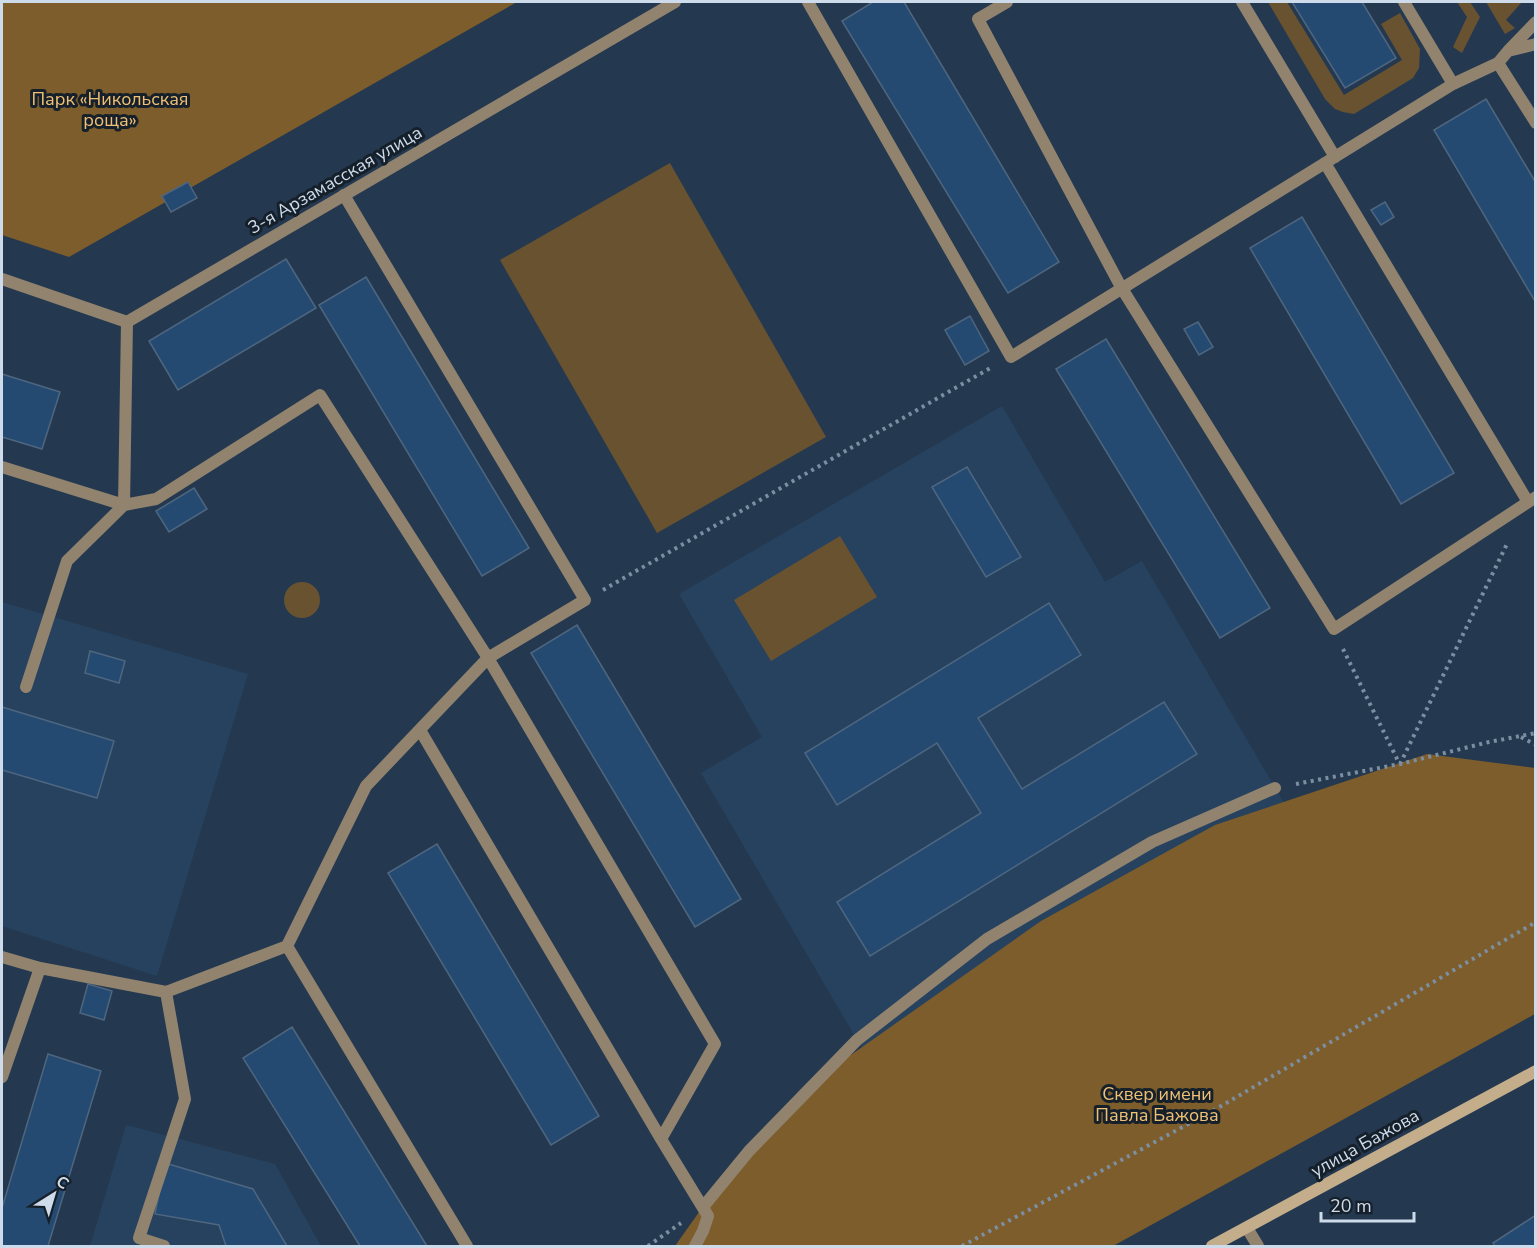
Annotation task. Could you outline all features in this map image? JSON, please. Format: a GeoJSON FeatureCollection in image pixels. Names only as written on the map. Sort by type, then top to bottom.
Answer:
{"type":"FeatureCollection","features":[{"type":"Feature","properties":{"kind":"main road","name":"улица Бажова"},"geometry":{"type":"LineString","coordinates":[[1212,1246],[1536,1071]]}},
{"type":"Feature","properties":{"kind":"street","name":"3-я Арзамасская улица"},"geometry":{"type":"LineString","coordinates":[[128,322],[675,2]]}},
{"type":"Feature","properties":{"kind":"street"},"geometry":{"type":"LineString","coordinates":[[808,2],[1011,357],[1453,84],[1498,63],[1536,22]]}},
{"type":"Feature","properties":{"kind":"street"},"geometry":{"type":"LineString","coordinates":[[1006,2],[978,19],[1121,287],[1334,629],[1532,499],[1330,160],[1242,2]]}},
{"type":"Feature","properties":{"kind":"street"},"geometry":{"type":"LineString","coordinates":[[1404,2],[1453,84]]}},
{"type":"Feature","properties":{"kind":"street"},"geometry":{"type":"LineString","coordinates":[[1508,51],[1536,44]]}},
{"type":"Feature","properties":{"kind":"street"},"geometry":{"type":"LineString","coordinates":[[1498,63],[1536,123]]}},
{"type":"Feature","properties":{"kind":"street"},"geometry":{"type":"LineString","coordinates":[[2,957],[40,968],[166,992],[287,946],[366,786],[488,658],[585,600],[344,195]]}},
{"type":"Feature","properties":{"kind":"street"},"geometry":{"type":"LineString","coordinates":[[2,279],[128,322],[124,505],[67,561],[26,687]]}},
{"type":"Feature","properties":{"kind":"street"},"geometry":{"type":"LineString","coordinates":[[2,467],[124,505],[156,499],[320,395],[488,658],[715,1044],[661,1139]]}},
{"type":"Feature","properties":{"kind":"street"},"geometry":{"type":"LineString","coordinates":[[420,730],[708,1216],[695,1246]]}},
{"type":"Feature","properties":{"kind":"street"},"geometry":{"type":"LineString","coordinates":[[703,1207],[749,1151],[857,1040],[987,939],[1152,842],[1275,788]]}},
{"type":"Feature","properties":{"kind":"street"},"geometry":{"type":"LineString","coordinates":[[287,946],[467,1246]]}},
{"type":"Feature","properties":{"kind":"street"},"geometry":{"type":"LineString","coordinates":[[2,1077],[40,968]]}},
{"type":"Feature","properties":{"kind":"street"},"geometry":{"type":"LineString","coordinates":[[164,1246],[139,1238],[185,1099],[166,992]]}},
{"type":"Feature","properties":{"kind":"street"},"geometry":{"type":"LineString","coordinates":[[1247,1228],[1258,1246]]}},
{"type":"Feature","properties":{"kind":"path"},"geometry":{"type":"LineString","coordinates":[[585,600],[1011,357]]}},
{"type":"Feature","properties":{"kind":"path"},"geometry":{"type":"LineString","coordinates":[[1400,764],[1507,544]]}},
{"type":"Feature","properties":{"kind":"path"},"geometry":{"type":"LineString","coordinates":[[1334,629],[1400,764]]}},
{"type":"Feature","properties":{"kind":"path"},"geometry":{"type":"LineString","coordinates":[[1275,788],[1400,764],[1536,733]]}},
{"type":"Feature","properties":{"kind":"path"},"geometry":{"type":"LineString","coordinates":[[1520,737],[1536,745]]}},
{"type":"Feature","properties":{"kind":"path"},"geometry":{"type":"LineString","coordinates":[[962,1246],[1216,1109],[1536,922]]}},
{"type":"Feature","properties":{"kind":"path"},"geometry":{"type":"LineString","coordinates":[[648,1246],[703,1207]]}},
{"type":"Feature","properties":{"kind":"shaded area"},"geometry":{"type":"Polygon","coordinates":[[[1268,2],[1287,2],[1344,95],[1402,60],[1381,24],[1400,13],[1420,49],[1419,68],[1413,78],[1354,114],[1335,109],[1325,99],[1268,2]]]}},
{"type":"Feature","properties":{"kind":"shaded area"},"geometry":{"type":"Polygon","coordinates":[[[1457,2],[1470,2],[1480,17],[1462,53],[1453,47],[1467,17],[1457,2]]]}},
{"type":"Feature","properties":{"kind":"shaded area"},"geometry":{"type":"Polygon","coordinates":[[[1486,2],[1522,2],[1506,20],[1515,28],[1505,34],[1486,2]]]}},
{"type":"Feature","properties":{"kind":"shaded area"},"geometry":{"type":"Polygon","coordinates":[[[670,163],[826,437],[657,533],[500,260],[670,163]]]}},
{"type":"Feature","properties":{"kind":"shaded area"},"geometry":{"type":"Polygon","coordinates":[[[1002,406],[1105,582],[1142,561],[1338,895],[916,1141],[701,773],[762,737],[679,594],[1002,406]]]}},
{"type":"Feature","properties":{"kind":"shaded area"},"geometry":{"type":"Polygon","coordinates":[[[840,536],[877,597],[771,661],[734,600],[840,536]]]}},
{"type":"Feature","properties":{"kind":"shaded area"},"geometry":{"type":"Polygon","coordinates":[[[302,582],[315,587],[320,600],[315,613],[302,618],[289,613],[284,600],[289,587],[302,582]]]}},
{"type":"Feature","properties":{"kind":"shaded area"},"geometry":{"type":"Polygon","coordinates":[[[2,602],[248,674],[157,976],[2,926],[2,602]]]}},
{"type":"Feature","properties":{"kind":"shaded area"},"geometry":{"type":"Polygon","coordinates":[[[126,1125],[275,1164],[321,1246],[90,1246],[126,1125]]]}},
{"type":"Feature","properties":{"kind":"green space","name":"Парк «Никольская роща»"},"geometry":{"type":"Polygon","coordinates":[[[2,2],[517,2],[69,257],[2,235],[2,2]]]}},
{"type":"Feature","properties":{"kind":"green space","name":"Сквер имени Павла Бажова"},"geometry":{"type":"Polygon","coordinates":[[[1427,754],[1535,768],[1535,1014],[1113,1246],[675,1246],[726,1174],[848,1057],[1041,921],[1215,825],[1427,754]]]}},
{"type":"Feature","properties":{"kind":"building"},"geometry":{"type":"Polygon","coordinates":[[[873,2],[904,2],[1059,262],[1008,293],[842,21],[873,2]]]}},
{"type":"Feature","properties":{"kind":"building"},"geometry":{"type":"Polygon","coordinates":[[[1292,2],[1362,2],[1396,58],[1345,88],[1292,2]]]}},
{"type":"Feature","properties":{"kind":"building"},"geometry":{"type":"Polygon","coordinates":[[[1486,99],[1536,183],[1536,303],[1434,130],[1486,99]]]}},
{"type":"Feature","properties":{"kind":"building"},"geometry":{"type":"Polygon","coordinates":[[[188,182],[197,198],[171,212],[162,196],[188,182]]]}},
{"type":"Feature","properties":{"kind":"building"},"geometry":{"type":"Polygon","coordinates":[[[1385,202],[1394,217],[1381,225],[1371,210],[1385,202]]]}},
{"type":"Feature","properties":{"kind":"building"},"geometry":{"type":"Polygon","coordinates":[[[1302,217],[1454,473],[1401,504],[1250,248],[1302,217]]]}},
{"type":"Feature","properties":{"kind":"building"},"geometry":{"type":"Polygon","coordinates":[[[286,259],[316,308],[178,390],[149,341],[286,259]]]}},
{"type":"Feature","properties":{"kind":"building"},"geometry":{"type":"Polygon","coordinates":[[[366,277],[529,548],[482,576],[319,305],[366,277]]]}},
{"type":"Feature","properties":{"kind":"building"},"geometry":{"type":"Polygon","coordinates":[[[970,316],[989,351],[965,365],[945,330],[970,316]]]}},
{"type":"Feature","properties":{"kind":"building"},"geometry":{"type":"Polygon","coordinates":[[[1198,322],[1213,347],[1199,355],[1184,329],[1198,322]]]}},
{"type":"Feature","properties":{"kind":"building"},"geometry":{"type":"Polygon","coordinates":[[[1106,339],[1270,608],[1220,638],[1056,369],[1106,339]]]}},
{"type":"Feature","properties":{"kind":"building"},"geometry":{"type":"Polygon","coordinates":[[[2,374],[60,392],[42,449],[2,437],[2,374]]]}},
{"type":"Feature","properties":{"kind":"building"},"geometry":{"type":"Polygon","coordinates":[[[967,467],[1021,557],[986,577],[932,487],[967,467]]]}},
{"type":"Feature","properties":{"kind":"building"},"geometry":{"type":"Polygon","coordinates":[[[194,488],[207,509],[169,532],[156,511],[194,488]]]}},
{"type":"Feature","properties":{"kind":"building"},"geometry":{"type":"Polygon","coordinates":[[[1049,603],[1081,655],[978,718],[1022,789],[1164,702],[1197,754],[870,956],[837,902],[981,813],[937,743],[837,805],[805,753],[1049,603]]]}},
{"type":"Feature","properties":{"kind":"building"},"geometry":{"type":"Polygon","coordinates":[[[577,625],[741,899],[695,927],[531,653],[577,625]]]}},
{"type":"Feature","properties":{"kind":"building"},"geometry":{"type":"Polygon","coordinates":[[[90,651],[125,661],[119,683],[85,673],[90,651]]]}},
{"type":"Feature","properties":{"kind":"building"},"geometry":{"type":"Polygon","coordinates":[[[2,707],[114,741],[97,798],[2,770],[2,707]]]}},
{"type":"Feature","properties":{"kind":"building"},"geometry":{"type":"Polygon","coordinates":[[[437,844],[599,1116],[551,1145],[388,873],[437,844]]]}},
{"type":"Feature","properties":{"kind":"building"},"geometry":{"type":"Polygon","coordinates":[[[88,984],[112,991],[104,1020],[80,1013],[88,984]]]}},
{"type":"Feature","properties":{"kind":"building"},"geometry":{"type":"Polygon","coordinates":[[[292,1027],[427,1246],[360,1246],[243,1058],[292,1027]]]}},
{"type":"Feature","properties":{"kind":"building"},"geometry":{"type":"Polygon","coordinates":[[[48,1054],[101,1071],[48,1246],[2,1246],[2,1208],[48,1054]]]}},
{"type":"Feature","properties":{"kind":"building"},"geometry":{"type":"Polygon","coordinates":[[[165,1163],[253,1189],[287,1246],[226,1246],[219,1225],[155,1214],[165,1163]]]}},
{"type":"Feature","properties":{"kind":"building"},"geometry":{"type":"Polygon","coordinates":[[[1536,1215],[1536,1246],[1495,1246],[1493,1243],[1536,1215]]]}}]}
